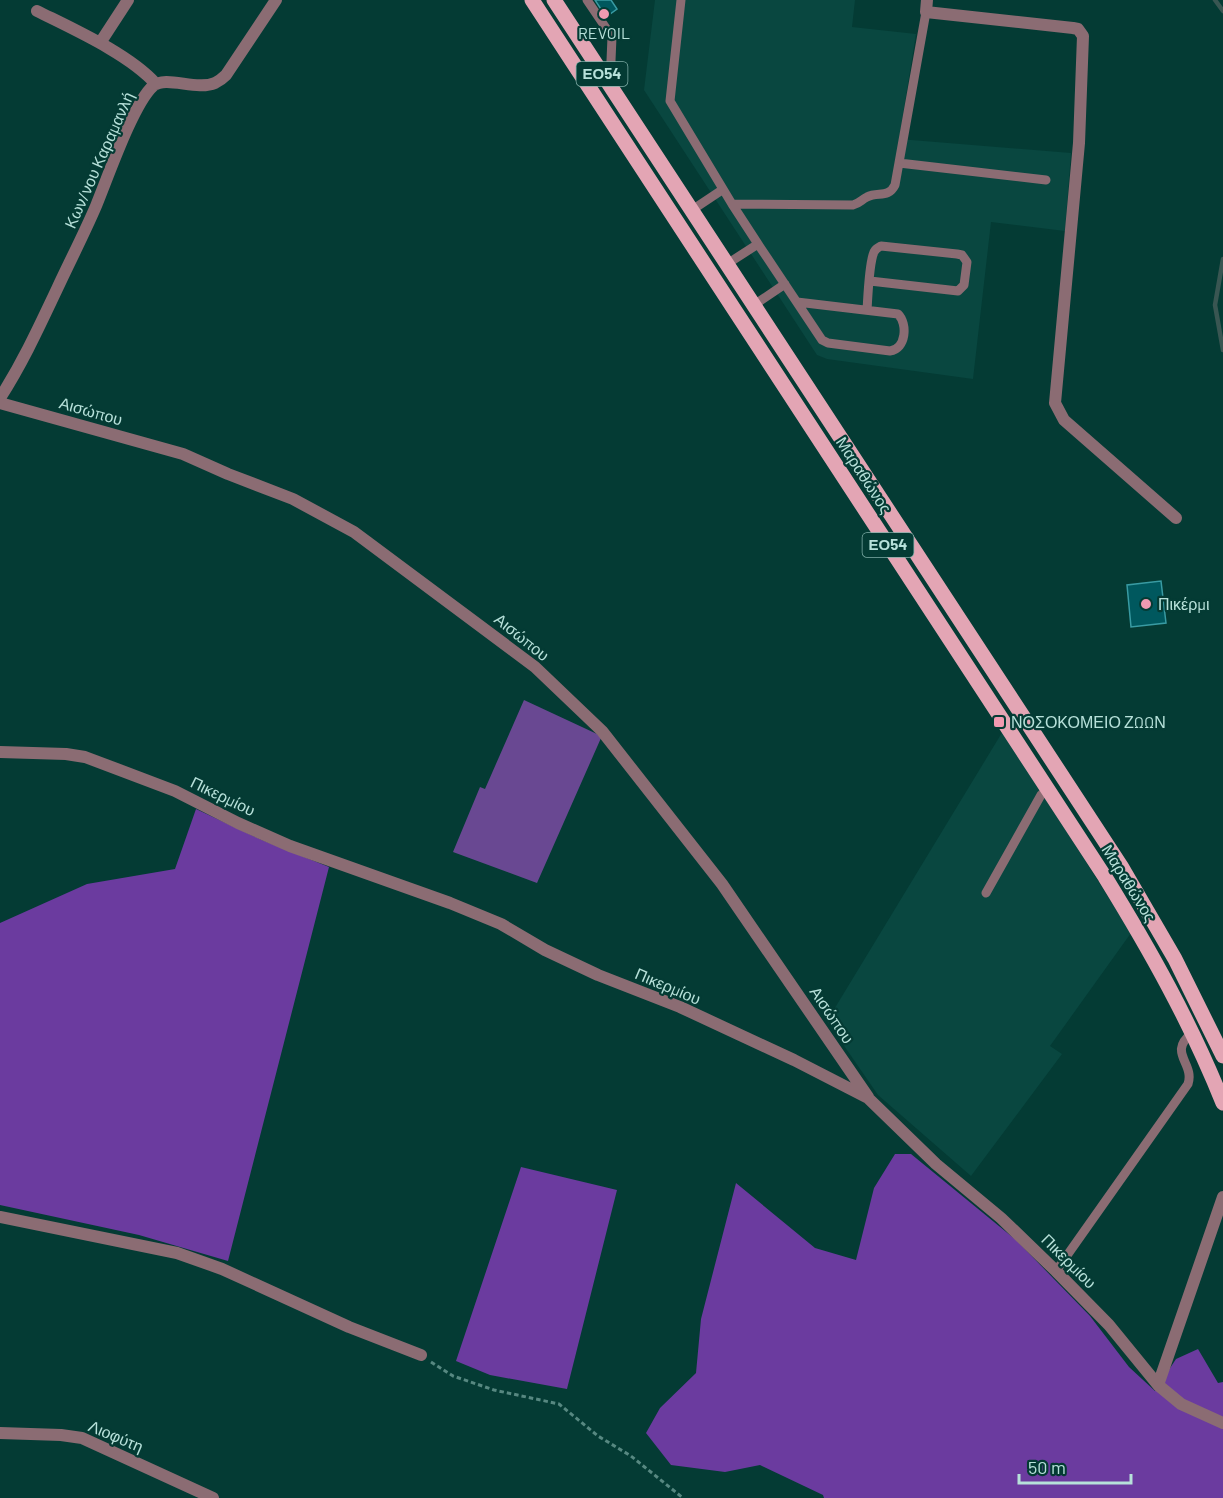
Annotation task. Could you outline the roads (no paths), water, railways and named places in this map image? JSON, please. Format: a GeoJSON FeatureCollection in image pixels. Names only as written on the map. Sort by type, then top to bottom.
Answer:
{"type":"FeatureCollection","features":[{"type":"Feature","properties":{"kind":"main road","name":"Μαραθώνος"},"geometry":{"type":"LineString","coordinates":[[532,0],[1048,789],[1139,933],[1177,1002],[1223,1103]]}},
{"type":"Feature","properties":{"kind":"main road","name":"Μαραθώνος"},"geometry":{"type":"LineString","coordinates":[[554,0],[1121,866],[1176,959],[1223,1056]]}},
{"type":"Feature","properties":{"kind":"street"},"geometry":{"type":"LineString","coordinates":[[100,43],[128,0]]}},
{"type":"Feature","properties":{"kind":"street","name":"Κων/νου Καραμανλή"},"geometry":{"type":"LineString","coordinates":[[0,400],[21,365],[87,228],[134,115],[146,95],[156,84],[167,81],[182,85],[216,83],[226,75],[276,0]]}},
{"type":"Feature","properties":{"kind":"street"},"geometry":{"type":"LineString","coordinates":[[927,6],[1073,28],[1078,29],[1083,36],[1079,143],[1055,403],[1064,420],[1176,518]]}},
{"type":"Feature","properties":{"kind":"street"},"geometry":{"type":"LineString","coordinates":[[37,11],[100,43],[149,76],[156,84]]}},
{"type":"Feature","properties":{"kind":"street","name":"Αισώπου"},"geometry":{"type":"LineString","coordinates":[[0,400],[183,454],[293,499],[354,532],[535,668],[602,731],[722,884],[868,1098]]}},
{"type":"Feature","properties":{"kind":"street","name":"Πικερμίου"},"geometry":{"type":"LineString","coordinates":[[0,752],[66,754],[85,757],[175,791],[290,846],[450,903],[501,924],[545,950],[587,970],[680,1007],[794,1060],[868,1098],[936,1164],[1001,1218],[1056,1271],[1109,1325],[1158,1385],[1181,1404],[1223,1423]]}},
{"type":"Feature","properties":{"kind":"street"},"geometry":{"type":"LineString","coordinates":[[1158,1385],[1223,1197]]}},
{"type":"Feature","properties":{"kind":"street"},"geometry":{"type":"LineString","coordinates":[[0,1217],[177,1253],[222,1269],[349,1327],[421,1355]]}},
{"type":"Feature","properties":{"kind":"street","name":"Λιοφύτη"},"geometry":{"type":"LineString","coordinates":[[0,1433],[82,1438],[213,1498]]}},
{"type":"Feature","properties":{"kind":"lane"},"geometry":{"type":"LineString","coordinates":[[587,0],[612,37],[610,86]]}},
{"type":"Feature","properties":{"kind":"lane"},"geometry":{"type":"LineString","coordinates":[[681,0],[670,101],[722,190],[797,302],[825,342],[890,351],[898,348],[903,340],[904,325],[901,317],[894,313],[797,302]]}},
{"type":"Feature","properties":{"kind":"lane"},"geometry":{"type":"LineString","coordinates":[[732,204],[856,204],[868,196],[891,191],[895,185],[927,6]]}},
{"type":"Feature","properties":{"kind":"lane"},"geometry":{"type":"LineString","coordinates":[[899,163],[1046,180]]}},
{"type":"Feature","properties":{"kind":"lane"},"geometry":{"type":"LineString","coordinates":[[692,210],[722,190]]}},
{"type":"Feature","properties":{"kind":"lane"},"geometry":{"type":"LineString","coordinates":[[727,264],[758,244]]}},
{"type":"Feature","properties":{"kind":"lane"},"geometry":{"type":"LineString","coordinates":[[867,310],[870,281],[874,251],[881,246],[957,254],[962,255],[967,262],[964,285],[957,291],[870,281]]}},
{"type":"Feature","properties":{"kind":"lane"},"geometry":{"type":"LineString","coordinates":[[754,305],[785,284]]}},
{"type":"Feature","properties":{"kind":"lane"},"geometry":{"type":"LineString","coordinates":[[986,893],[1041,795],[1048,789]]}},
{"type":"Feature","properties":{"kind":"lane"},"geometry":{"type":"LineString","coordinates":[[1056,1271],[1188,1084],[1189,1071],[1181,1054],[1183,1043],[1192,1033]]}},
{"type":"Feature","properties":{"kind":"waterway"},"geometry":{"type":"LineString","coordinates":[[1215,0],[1223,11]]}},
{"type":"Feature","properties":{"kind":"waterway"},"geometry":{"type":"LineString","coordinates":[[1223,259],[1215,305],[1223,350]]}},
{"type":"Feature","properties":{"kind":"place","name":"REVOIL"},"geometry":{"type":"Point","coordinates":[604,14]}},
{"type":"Feature","properties":{"kind":"place","name":"Πικέρμι"},"geometry":{"type":"Point","coordinates":[1146,604]}},
{"type":"Feature","properties":{"kind":"place","name":"ΝΟΣΟΚΟΜΕΙΟ ΖΩΩΝ"},"geometry":{"type":"Point","coordinates":[999,722]}}]}
